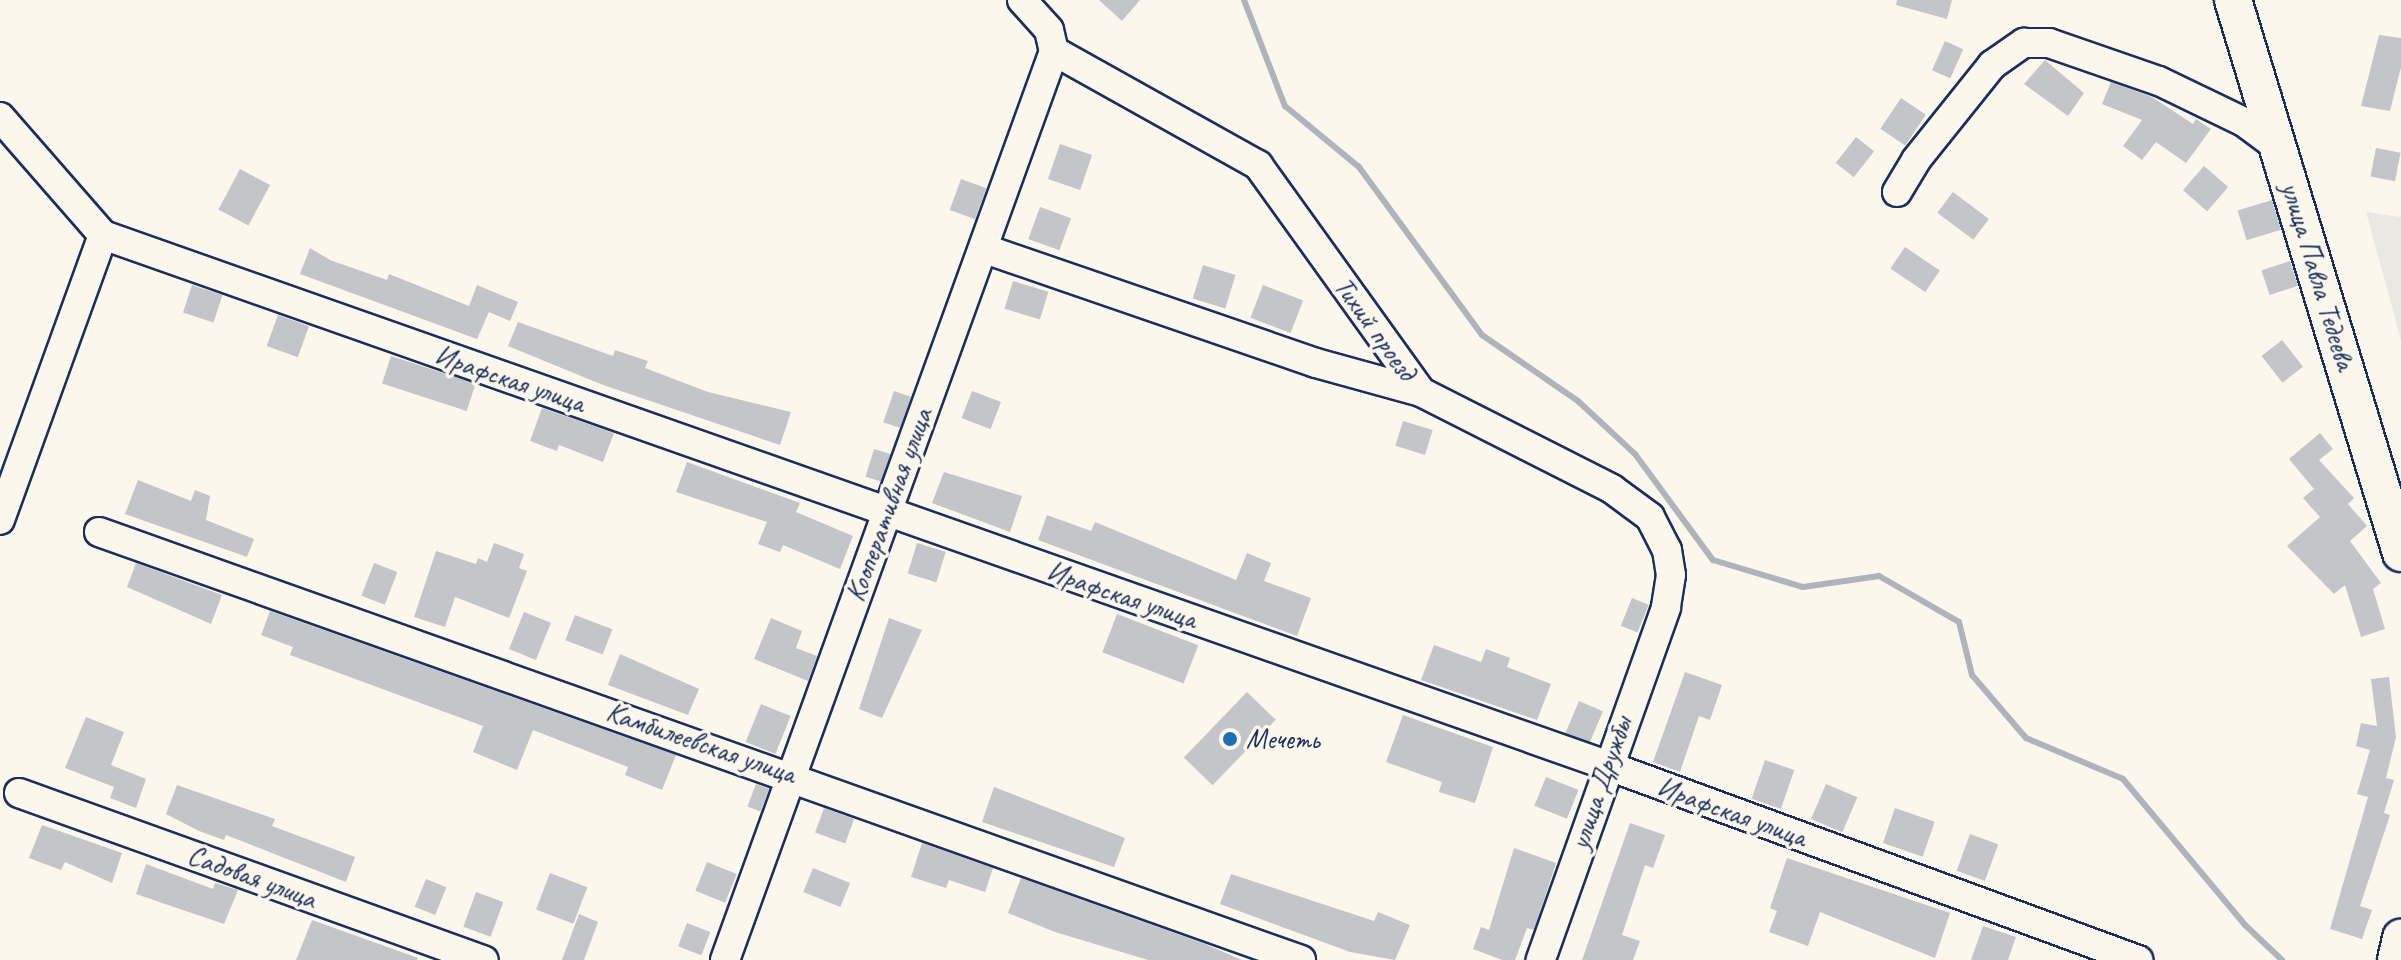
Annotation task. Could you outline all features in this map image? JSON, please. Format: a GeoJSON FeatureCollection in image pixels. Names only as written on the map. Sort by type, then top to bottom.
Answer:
{"type":"FeatureCollection","features":[{"type":"Feature","properties":{"kind":"main road","name":"улица Павла Тедеева"},"geometry":{"type":"LineString","coordinates":[[2233,0],[2401,553]]}},
{"type":"Feature","properties":{"kind":"main road"},"geometry":{"type":"LineString","coordinates":[[2396,960],[2401,938]]}},
{"type":"Feature","properties":{"kind":"street"},"geometry":{"type":"LineString","coordinates":[[1022,0],[1044,21],[1054,51]]}},
{"type":"Feature","properties":{"kind":"street"},"geometry":{"type":"LineString","coordinates":[[1897,192],[1916,160],[1992,65],[2024,43],[2049,43],[2159,81],[2244,122],[2279,148]]}},
{"type":"Feature","properties":{"kind":"street","name":"Кооперативная улица"},"geometry":{"type":"LineString","coordinates":[[725,960],[886,512],[985,249],[1054,51]]}},
{"type":"Feature","properties":{"kind":"street","name":"Тихий проезд"},"geometry":{"type":"LineString","coordinates":[[1054,51],[1258,165],[1421,392],[1612,489],[1650,517],[1667,550],[1671,575],[1666,608]]}},
{"type":"Feature","properties":{"kind":"street"},"geometry":{"type":"LineString","coordinates":[[0,117],[103,235],[5,487],[0,520]]}},
{"type":"Feature","properties":{"kind":"street","name":"Ирафская улица"},"geometry":{"type":"LineString","coordinates":[[103,235],[1606,765],[2138,960]]}},
{"type":"Feature","properties":{"kind":"street"},"geometry":{"type":"LineString","coordinates":[[985,249],[1316,363],[1421,392]]}},
{"type":"Feature","properties":{"kind":"street","name":"Камбилеевская улица"},"geometry":{"type":"LineString","coordinates":[[99,532],[792,775],[1301,960]]}},
{"type":"Feature","properties":{"kind":"street","name":"улица Дружбы"},"geometry":{"type":"LineString","coordinates":[[1541,960],[1606,765],[1666,608]]}},
{"type":"Feature","properties":{"kind":"street","name":"Садовая улица"},"geometry":{"type":"LineString","coordinates":[[19,793],[484,960]]}},
{"type":"Feature","properties":{"kind":"shaded area"},"geometry":{"type":"Polygon","coordinates":[[[2366,212],[2401,217],[2401,340],[2366,212]]]}},
{"type":"Feature","properties":{"kind":"building"},"geometry":{"type":"Polygon","coordinates":[[[1099,0],[1140,0],[1122,21],[1099,0]]]}},
{"type":"Feature","properties":{"kind":"building"},"geometry":{"type":"Polygon","coordinates":[[[1897,0],[1952,0],[1947,19],[1896,5],[1897,0]]]}},
{"type":"Feature","properties":{"kind":"building"},"geometry":{"type":"Polygon","coordinates":[[[2379,35],[2401,38],[2401,67],[2390,111],[2361,106],[2379,35]]]}},
{"type":"Feature","properties":{"kind":"building"},"geometry":{"type":"Polygon","coordinates":[[[1945,41],[1963,49],[1950,78],[1932,70],[1945,41]]]}},
{"type":"Feature","properties":{"kind":"building"},"geometry":{"type":"Polygon","coordinates":[[[2045,60],[2084,93],[2068,116],[2024,84],[2045,60]]]}},
{"type":"Feature","properties":{"kind":"building"},"geometry":{"type":"Polygon","coordinates":[[[2111,82],[2152,97],[2193,124],[2196,119],[2211,129],[2186,163],[2156,142],[2142,160],[2123,146],[2142,120],[2102,104],[2111,82]]]}},
{"type":"Feature","properties":{"kind":"building"},"geometry":{"type":"Polygon","coordinates":[[[1901,98],[1926,115],[1905,145],[1880,129],[1901,98]]]}},
{"type":"Feature","properties":{"kind":"building"},"geometry":{"type":"Polygon","coordinates":[[[1856,137],[1874,151],[1854,177],[1836,163],[1856,137]]]}},
{"type":"Feature","properties":{"kind":"building"},"geometry":{"type":"Polygon","coordinates":[[[1060,144],[1092,155],[1080,190],[1048,179],[1060,144]]]}},
{"type":"Feature","properties":{"kind":"building"},"geometry":{"type":"Polygon","coordinates":[[[2376,148],[2401,153],[2395,181],[2370,176],[2376,148]]]}},
{"type":"Feature","properties":{"kind":"building"},"geometry":{"type":"Polygon","coordinates":[[[2204,166],[2228,187],[2207,211],[2183,190],[2204,166]]]}},
{"type":"Feature","properties":{"kind":"building"},"geometry":{"type":"Polygon","coordinates":[[[240,169],[270,185],[248,226],[218,210],[240,169]]]}},
{"type":"Feature","properties":{"kind":"building"},"geometry":{"type":"Polygon","coordinates":[[[961,179],[986,188],[975,219],[950,210],[961,179]]]}},
{"type":"Feature","properties":{"kind":"building"},"geometry":{"type":"Polygon","coordinates":[[[1953,192],[1989,219],[1973,240],[1937,213],[1953,192]]]}},
{"type":"Feature","properties":{"kind":"building"},"geometry":{"type":"Polygon","coordinates":[[[2272,200],[2281,230],[2247,240],[2238,211],[2272,200]]]}},
{"type":"Feature","properties":{"kind":"building"},"geometry":{"type":"Polygon","coordinates":[[[1040,207],[1071,218],[1059,250],[1028,239],[1040,207]]]}},
{"type":"Feature","properties":{"kind":"building"},"geometry":{"type":"Polygon","coordinates":[[[1905,247],[1940,270],[1925,292],[1890,269],[1905,247]]]}},
{"type":"Feature","properties":{"kind":"building"},"geometry":{"type":"Polygon","coordinates":[[[310,248],[330,260],[387,280],[389,274],[469,306],[477,285],[518,302],[510,321],[489,312],[477,339],[300,274],[310,248]]]}},
{"type":"Feature","properties":{"kind":"building"},"geometry":{"type":"Polygon","coordinates":[[[2290,261],[2298,286],[2270,295],[2261,270],[2290,261]]]}},
{"type":"Feature","properties":{"kind":"building"},"geometry":{"type":"Polygon","coordinates":[[[1203,265],[1236,275],[1225,308],[1193,298],[1203,265]]]}},
{"type":"Feature","properties":{"kind":"building"},"geometry":{"type":"Polygon","coordinates":[[[1013,281],[1048,292],[1040,320],[1005,309],[1013,281]]]}},
{"type":"Feature","properties":{"kind":"building"},"geometry":{"type":"Polygon","coordinates":[[[192,285],[222,295],[213,322],[183,313],[192,285]]]}},
{"type":"Feature","properties":{"kind":"building"},"geometry":{"type":"Polygon","coordinates":[[[1263,285],[1303,300],[1291,333],[1250,318],[1263,285]]]}},
{"type":"Feature","properties":{"kind":"building"},"geometry":{"type":"Polygon","coordinates":[[[278,315],[309,326],[298,357],[267,346],[278,315]]]}},
{"type":"Feature","properties":{"kind":"building"},"geometry":{"type":"Polygon","coordinates":[[[518,322],[613,356],[615,350],[648,361],[645,368],[708,392],[791,412],[780,445],[603,385],[508,346],[518,322]]]}},
{"type":"Feature","properties":{"kind":"building"},"geometry":{"type":"Polygon","coordinates":[[[2282,340],[2303,367],[2282,383],[2262,356],[2282,340]]]}},
{"type":"Feature","properties":{"kind":"building"},"geometry":{"type":"Polygon","coordinates":[[[391,356],[476,384],[467,411],[382,384],[391,356]]]}},
{"type":"Feature","properties":{"kind":"building"},"geometry":{"type":"Polygon","coordinates":[[[894,391],[911,397],[900,428],[883,422],[894,391]]]}},
{"type":"Feature","properties":{"kind":"building"},"geometry":{"type":"Polygon","coordinates":[[[972,391],[1001,402],[991,429],[962,418],[972,391]]]}},
{"type":"Feature","properties":{"kind":"building"},"geometry":{"type":"Polygon","coordinates":[[[542,408],[614,433],[603,462],[559,445],[557,451],[530,441],[542,408]]]}},
{"type":"Feature","properties":{"kind":"building"},"geometry":{"type":"Polygon","coordinates":[[[1403,421],[1433,430],[1425,455],[1395,446],[1403,421]]]}},
{"type":"Feature","properties":{"kind":"building"},"geometry":{"type":"Polygon","coordinates":[[[2320,433],[2333,449],[2319,460],[2354,498],[2348,504],[2367,526],[2350,541],[2381,583],[2373,589],[2385,629],[2361,637],[2345,585],[2334,594],[2287,546],[2320,517],[2303,498],[2314,489],[2289,459],[2320,433]]]}},
{"type":"Feature","properties":{"kind":"building"},"geometry":{"type":"Polygon","coordinates":[[[874,449],[890,454],[882,482],[866,477],[874,449]]]}},
{"type":"Feature","properties":{"kind":"building"},"geometry":{"type":"Polygon","coordinates":[[[687,462],[800,503],[796,512],[853,536],[840,569],[783,545],[780,552],[758,544],[767,522],[676,492],[687,462]]]}},
{"type":"Feature","properties":{"kind":"building"},"geometry":{"type":"Polygon","coordinates":[[[944,472],[1022,496],[1010,532],[932,503],[944,472]]]}},
{"type":"Feature","properties":{"kind":"building"},"geometry":{"type":"Polygon","coordinates":[[[138,480],[191,501],[195,490],[210,496],[206,520],[254,539],[247,557],[125,514],[138,480]]]}},
{"type":"Feature","properties":{"kind":"building"},"geometry":{"type":"Polygon","coordinates":[[[1047,515],[1091,531],[1095,522],[1236,580],[1247,553],[1271,563],[1264,581],[1311,598],[1297,636],[1038,540],[1047,515]]]}},
{"type":"Feature","properties":{"kind":"building"},"geometry":{"type":"Polygon","coordinates":[[[494,543],[524,554],[519,568],[527,571],[509,618],[455,597],[445,627],[414,617],[436,551],[476,564],[478,558],[487,562],[494,543]]]}},
{"type":"Feature","properties":{"kind":"building"},"geometry":{"type":"Polygon","coordinates":[[[917,543],[946,552],[936,582],[908,574],[917,543]]]}},
{"type":"Feature","properties":{"kind":"building"},"geometry":{"type":"Polygon","coordinates":[[[136,563],[222,595],[211,624],[127,587],[136,563]]]}},
{"type":"Feature","properties":{"kind":"building"},"geometry":{"type":"Polygon","coordinates":[[[374,563],[397,572],[385,605],[361,596],[374,563]]]}},
{"type":"Feature","properties":{"kind":"building"},"geometry":{"type":"Polygon","coordinates":[[[1632,598],[1649,605],[1637,633],[1621,626],[1632,598]]]}},
{"type":"Feature","properties":{"kind":"building"},"geometry":{"type":"Polygon","coordinates":[[[270,611],[676,755],[662,790],[625,775],[628,767],[533,730],[517,770],[473,752],[483,726],[290,655],[293,647],[261,635],[270,611]]]}},
{"type":"Feature","properties":{"kind":"building"},"geometry":{"type":"Polygon","coordinates":[[[524,612],[551,623],[536,660],[509,649],[524,612]]]}},
{"type":"Feature","properties":{"kind":"building"},"geometry":{"type":"Polygon","coordinates":[[[1117,614],[1198,645],[1184,683],[1102,652],[1117,614]]]}},
{"type":"Feature","properties":{"kind":"building"},"geometry":{"type":"Polygon","coordinates":[[[575,615],[612,629],[603,655],[565,640],[575,615]]]}},
{"type":"Feature","properties":{"kind":"building"},"geometry":{"type":"Polygon","coordinates":[[[771,618],[802,631],[796,648],[817,656],[808,681],[754,659],[771,618]]]}},
{"type":"Feature","properties":{"kind":"building"},"geometry":{"type":"Polygon","coordinates":[[[889,618],[922,630],[882,718],[859,709],[889,618]]]}},
{"type":"Feature","properties":{"kind":"building"},"geometry":{"type":"Polygon","coordinates":[[[1434,645],[1481,662],[1486,649],[1510,658],[1507,667],[1551,684],[1537,720],[1421,680],[1434,645]]]}},
{"type":"Feature","properties":{"kind":"building"},"geometry":{"type":"Polygon","coordinates":[[[620,654],[699,689],[688,715],[608,685],[620,654]]]}},
{"type":"Feature","properties":{"kind":"building"},"geometry":{"type":"Polygon","coordinates":[[[1685,672],[1722,685],[1710,720],[1699,716],[1680,772],[1653,762],[1685,672]]]}},
{"type":"Feature","properties":{"kind":"building"},"geometry":{"type":"Polygon","coordinates":[[[2389,677],[2396,737],[2386,778],[2394,780],[2384,813],[2390,815],[2360,906],[2372,910],[2362,939],[2330,929],[2368,797],[2357,794],[2370,750],[2356,746],[2361,723],[2377,726],[2371,679],[2389,677]]]}},
{"type":"Feature","properties":{"kind":"building","name":"Мечеть"},"geometry":{"type":"Polygon","coordinates":[[[1247,692],[1276,720],[1213,785],[1184,757],[1247,692]]]}},
{"type":"Feature","properties":{"kind":"building"},"geometry":{"type":"Polygon","coordinates":[[[1579,701],[1603,711],[1589,743],[1565,733],[1579,701]]]}},
{"type":"Feature","properties":{"kind":"building"},"geometry":{"type":"Polygon","coordinates":[[[761,704],[791,716],[775,754],[746,742],[761,704]]]}},
{"type":"Feature","properties":{"kind":"building"},"geometry":{"type":"Polygon","coordinates":[[[1403,715],[1493,747],[1475,803],[1439,792],[1442,782],[1386,762],[1403,715]]]}},
{"type":"Feature","properties":{"kind":"building"},"geometry":{"type":"Polygon","coordinates":[[[86,717],[124,732],[111,765],[146,779],[136,808],[110,798],[114,787],[65,768],[86,717]]]}},
{"type":"Feature","properties":{"kind":"building"},"geometry":{"type":"Polygon","coordinates":[[[1765,760],[1794,770],[1781,809],[1752,799],[1765,760]]]}},
{"type":"Feature","properties":{"kind":"building"},"geometry":{"type":"Polygon","coordinates":[[[1546,777],[1578,790],[1567,819],[1534,806],[1546,777]]]}},
{"type":"Feature","properties":{"kind":"building"},"geometry":{"type":"Polygon","coordinates":[[[756,784],[769,789],[760,811],[747,806],[756,784]]]}},
{"type":"Feature","properties":{"kind":"building"},"geometry":{"type":"Polygon","coordinates":[[[1826,784],[1857,797],[1842,832],[1811,819],[1826,784]]]}},
{"type":"Feature","properties":{"kind":"building"},"geometry":{"type":"Polygon","coordinates":[[[177,785],[275,819],[272,826],[355,857],[346,882],[226,835],[224,840],[199,831],[166,814],[177,785]]]}},
{"type":"Feature","properties":{"kind":"building"},"geometry":{"type":"Polygon","coordinates":[[[994,787],[1125,838],[1114,867],[982,822],[994,787]]]}},
{"type":"Feature","properties":{"kind":"building"},"geometry":{"type":"Polygon","coordinates":[[[824,808],[854,819],[845,843],[815,832],[824,808]]]}},
{"type":"Feature","properties":{"kind":"building"},"geometry":{"type":"Polygon","coordinates":[[[1895,808],[1935,822],[1923,857],[1883,843],[1895,808]]]}},
{"type":"Feature","properties":{"kind":"building"},"geometry":{"type":"Polygon","coordinates":[[[1630,823],[1665,835],[1653,868],[1645,865],[1622,935],[1640,941],[1633,960],[1582,960],[1630,823]]]}},
{"type":"Feature","properties":{"kind":"building"},"geometry":{"type":"Polygon","coordinates":[[[42,825],[122,853],[112,883],[65,862],[61,870],[29,858],[42,825]]]}},
{"type":"Feature","properties":{"kind":"building"},"geometry":{"type":"Polygon","coordinates":[[[1970,834],[1998,844],[1985,881],[1957,871],[1970,834]]]}},
{"type":"Feature","properties":{"kind":"building"},"geometry":{"type":"Polygon","coordinates":[[[922,843],[993,868],[985,892],[949,880],[946,888],[911,877],[922,843]]]}},
{"type":"Feature","properties":{"kind":"building"},"geometry":{"type":"Polygon","coordinates":[[[1514,848],[1556,863],[1534,930],[1527,928],[1515,960],[1502,960],[1473,949],[1481,927],[1489,930],[1514,848]]]}},
{"type":"Feature","properties":{"kind":"building"},"geometry":{"type":"Polygon","coordinates":[[[1787,858],[1950,913],[1935,958],[1820,912],[1808,946],[1769,932],[1777,911],[1770,908],[1787,858]]]}},
{"type":"Feature","properties":{"kind":"building"},"geometry":{"type":"Polygon","coordinates":[[[707,862],[737,874],[725,903],[695,891],[707,862]]]}},
{"type":"Feature","properties":{"kind":"building"},"geometry":{"type":"Polygon","coordinates":[[[146,864],[213,889],[215,883],[238,890],[224,924],[136,894],[146,864]]]}},
{"type":"Feature","properties":{"kind":"building"},"geometry":{"type":"Polygon","coordinates":[[[813,868],[850,883],[840,907],[803,892],[813,868]]]}},
{"type":"Feature","properties":{"kind":"building"},"geometry":{"type":"Polygon","coordinates":[[[550,873],[587,887],[573,924],[536,909],[550,873]]]}},
{"type":"Feature","properties":{"kind":"building"},"geometry":{"type":"Polygon","coordinates":[[[1231,874],[1374,921],[1378,912],[1410,925],[1395,960],[1350,952],[1220,904],[1231,874]]]}},
{"type":"Feature","properties":{"kind":"building"},"geometry":{"type":"Polygon","coordinates":[[[1021,878],[1242,960],[1148,960],[1055,932],[1008,913],[1021,878]]]}},
{"type":"Feature","properties":{"kind":"building"},"geometry":{"type":"Polygon","coordinates":[[[426,879],[446,887],[435,915],[415,907],[426,879]]]}},
{"type":"Feature","properties":{"kind":"building"},"geometry":{"type":"Polygon","coordinates":[[[476,892],[503,902],[491,937],[463,927],[476,892]]]}},
{"type":"Feature","properties":{"kind":"building"},"geometry":{"type":"Polygon","coordinates":[[[579,914],[598,922],[584,960],[562,960],[579,914]]]}},
{"type":"Feature","properties":{"kind":"building"},"geometry":{"type":"Polygon","coordinates":[[[312,920],[418,958],[296,960],[312,920]]]}},
{"type":"Feature","properties":{"kind":"building"},"geometry":{"type":"Polygon","coordinates":[[[687,923],[710,932],[701,955],[678,946],[687,923]]]}},
{"type":"Feature","properties":{"kind":"building"},"geometry":{"type":"Polygon","coordinates":[[[1983,926],[2016,937],[2008,960],[1971,960],[1983,926]]]}},
{"type":"Feature","properties":{"kind":"waterway"},"geometry":{"type":"LineString","coordinates":[[1244,0],[1285,106],[1359,167],[1482,335],[1578,401],[1635,454],[1713,560],[1803,587],[1879,576],[1959,622],[1972,675],[2026,738],[2123,779],[2245,925],[2282,960]]}},
{"type":"Feature","properties":{"kind":"place","name":"Мечеть"},"geometry":{"type":"Point","coordinates":[1230,739]}}]}
